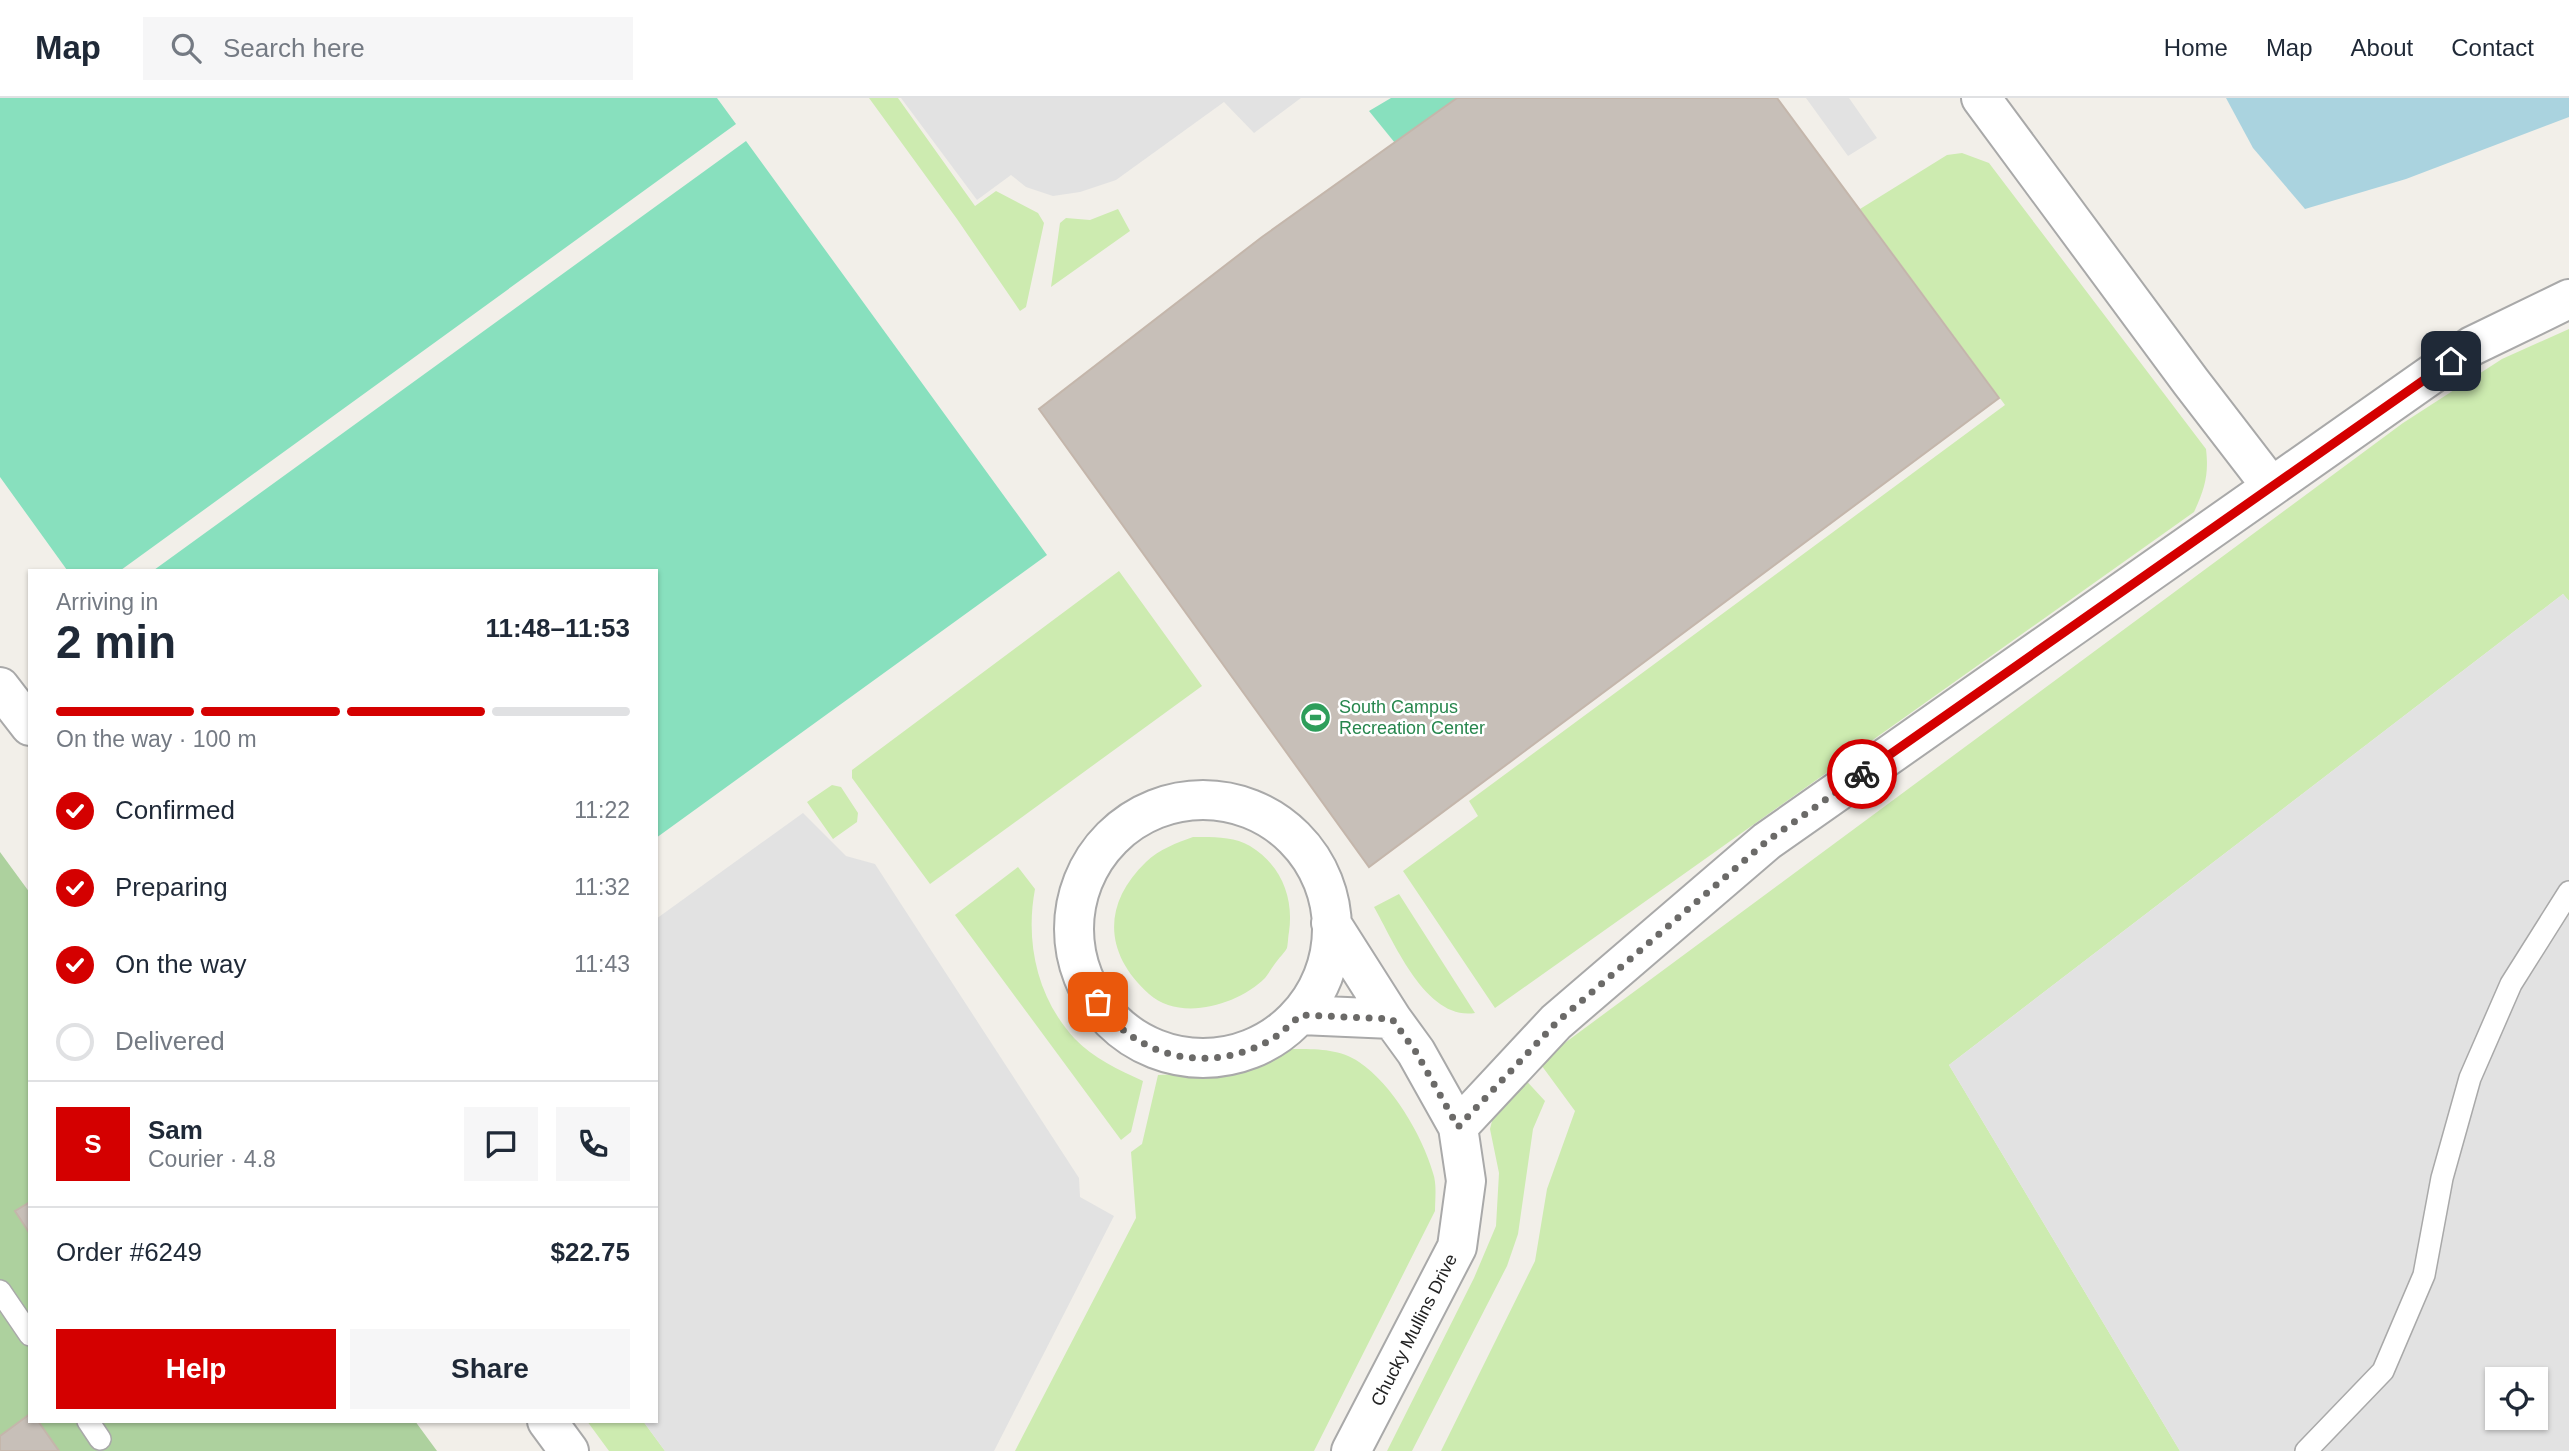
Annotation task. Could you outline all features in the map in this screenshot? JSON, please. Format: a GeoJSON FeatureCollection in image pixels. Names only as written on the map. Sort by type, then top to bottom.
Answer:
{"type":"FeatureCollection","features":[{"type":"Feature","properties":{"kind":"street"},"geometry":{"type":"LineString","coordinates":[[1980,98],[2191,382],[2272,486]]}},
{"type":"Feature","properties":{"kind":"street"},"geometry":{"type":"LineString","coordinates":[[1331,923],[1416,1052],[1458,1127],[1556,1023],[1767,841],[2472,346],[2569,299]]}},
{"type":"Feature","properties":{"kind":"street"},"geometry":{"type":"LineString","coordinates":[[0,687],[28,723]]}},
{"type":"Feature","properties":{"kind":"street"},"geometry":{"type":"LineString","coordinates":[[1201,799],[1243,805],[1280,825],[1311,856],[1328,894],[1331,923],[1333,937],[1324,979],[1301,1015],[1268,1042],[1227,1057],[1184,1058],[1144,1045],[1110,1019],[1086,984],[1074,942],[1077,900],[1094,860],[1122,828],[1160,807],[1201,799]]}},
{"type":"Feature","properties":{"kind":"street"},"geometry":{"type":"LineString","coordinates":[[1301,1015],[1392,1019]]}},
{"type":"Feature","properties":{"kind":"street","name":"Chucky Mullins Drive"},"geometry":{"type":"LineString","coordinates":[[1351,1451],[1457,1247],[1466,1181],[1458,1127]]}},
{"type":"Feature","properties":{"kind":"street"},"geometry":{"type":"LineString","coordinates":[[548,1423],[569,1451]]}},
{"type":"Feature","properties":{"kind":"lane"},"geometry":{"type":"LineString","coordinates":[[2306,1451],[2383,1371],[2424,1275],[2442,1178],[2470,1077],[2511,984],[2569,892]]}},
{"type":"Feature","properties":{"kind":"lane"},"geometry":{"type":"LineString","coordinates":[[0,1291],[28,1332]]}},
{"type":"Feature","properties":{"kind":"lane"},"geometry":{"type":"LineString","coordinates":[[89,1423],[100,1439]]}},
{"type":"Feature","properties":{"kind":"green space"},"geometry":{"type":"Polygon","coordinates":[[[0,98],[717,98],[736,124],[122,569],[66,569],[0,477],[0,98]]]}},
{"type":"Feature","properties":{"kind":"green space"},"geometry":{"type":"Polygon","coordinates":[[[869,98],[898,98],[975,206],[996,191],[1038,213],[1044,223],[1026,307],[1020,311],[869,98]]]}},
{"type":"Feature","properties":{"kind":"green space"},"geometry":{"type":"Polygon","coordinates":[[[1391,98],[1457,98],[1395,143],[1369,111],[1391,98]]]}},
{"type":"Feature","properties":{"kind":"green space"},"geometry":{"type":"Polygon","coordinates":[[[746,141],[1047,555],[658,837],[658,569],[155,569],[746,141]]]}},
{"type":"Feature","properties":{"kind":"green space"},"geometry":{"type":"Polygon","coordinates":[[[1962,153],[1989,163],[2206,449],[2205,481],[2194,512],[1495,1008],[1403,871],[1478,816],[1469,801],[2005,405],[1860,209],[1947,155],[1962,153]]]}},
{"type":"Feature","properties":{"kind":"green space"},"geometry":{"type":"Polygon","coordinates":[[[1118,209],[1130,231],[1051,287],[1060,223],[1066,218],[1090,220],[1118,209]]]}},
{"type":"Feature","properties":{"kind":"green space"},"geometry":{"type":"Polygon","coordinates":[[[2569,329],[2569,601],[2563,594],[1949,1065],[2180,1451],[1441,1451],[1535,1261],[1547,1189],[1575,1111],[1539,1062],[2403,423],[2502,359],[2569,329]]]}},
{"type":"Feature","properties":{"kind":"green space"},"geometry":{"type":"Polygon","coordinates":[[[1119,571],[1202,686],[930,884],[852,778],[852,770],[1119,571]]]}},
{"type":"Feature","properties":{"kind":"green space"},"geometry":{"type":"Polygon","coordinates":[[[832,785],[841,787],[858,813],[857,822],[833,839],[807,802],[832,785]]]}},
{"type":"Feature","properties":{"kind":"green space"},"geometry":{"type":"Polygon","coordinates":[[[1193,837],[1237,840],[1261,854],[1283,883],[1290,919],[1287,948],[1265,978],[1254,988],[1225,1002],[1192,1008],[1176,1007],[1162,1002],[1134,979],[1123,962],[1114,929],[1122,895],[1132,878],[1157,853],[1193,837]]]}},
{"type":"Feature","properties":{"kind":"green space"},"geometry":{"type":"Polygon","coordinates":[[[0,852],[28,890],[28,1423],[416,1423],[437,1451],[0,1451],[0,852]]]}},
{"type":"Feature","properties":{"kind":"green space"},"geometry":{"type":"Polygon","coordinates":[[[1018,867],[1035,889],[1032,909],[1033,949],[1037,969],[1051,1006],[1082,1046],[1107,1063],[1143,1081],[1131,1132],[1121,1140],[955,915],[1018,867]]]}},
{"type":"Feature","properties":{"kind":"green space"},"geometry":{"type":"Polygon","coordinates":[[[1399,894],[1475,1013],[1457,1012],[1441,1005],[1427,992],[1402,958],[1374,907],[1399,894]]]}},
{"type":"Feature","properties":{"kind":"green space"},"geometry":{"type":"Polygon","coordinates":[[[1290,1049],[1326,1050],[1343,1054],[1359,1062],[1383,1083],[1404,1112],[1421,1143],[1428,1158],[1435,1187],[1435,1211],[1314,1451],[1015,1451],[1136,1218],[1131,1152],[1142,1144],[1158,1075],[1235,1072],[1290,1049]]]}},
{"type":"Feature","properties":{"kind":"green space"},"geometry":{"type":"Polygon","coordinates":[[[1522,1076],[1545,1101],[1533,1129],[1518,1234],[1507,1266],[1412,1451],[1387,1451],[1474,1278],[1496,1226],[1499,1173],[1490,1129],[1498,1097],[1522,1076]]]}},
{"type":"Feature","properties":{"kind":"green space"},"geometry":{"type":"Polygon","coordinates":[[[588,1423],[644,1423],[665,1451],[609,1451],[588,1423]]]}},
{"type":"Feature","properties":{"kind":"shaded area"},"geometry":{"type":"Polygon","coordinates":[[[901,98],[1301,98],[1254,133],[1224,102],[1116,180],[1080,192],[1053,196],[1026,187],[1011,175],[977,200],[901,98]]]}},
{"type":"Feature","properties":{"kind":"shaded area"},"geometry":{"type":"Polygon","coordinates":[[[1806,98],[1849,98],[1877,138],[1848,156],[1806,98]]]}},
{"type":"Feature","properties":{"kind":"shaded area"},"geometry":{"type":"Polygon","coordinates":[[[2563,594],[2569,601],[2569,1451],[2180,1451],[1949,1065],[2563,594]]]}},
{"type":"Feature","properties":{"kind":"shaded area"},"geometry":{"type":"Polygon","coordinates":[[[803,813],[846,856],[875,864],[1079,1178],[1080,1197],[1114,1216],[994,1451],[665,1451],[644,1423],[658,1423],[658,918],[803,813]]]}},
{"type":"Feature","properties":{"kind":"water"},"geometry":{"type":"Polygon","coordinates":[[[2226,98],[2569,98],[2569,117],[2406,179],[2305,209],[2253,148],[2226,98]]]}},
{"type":"Feature","properties":{"kind":"building"},"geometry":{"type":"Polygon","coordinates":[[[1457,98],[1777,98],[1999,398],[1369,867],[1039,409],[1262,237],[1457,98]]]}},
{"type":"Feature","properties":{"kind":"building"},"geometry":{"type":"Polygon","coordinates":[[[28,1203],[28,1231],[15,1211],[28,1203]]]}},
{"type":"Feature","properties":{"kind":"building"},"geometry":{"type":"Polygon","coordinates":[[[28,1415],[28,1423],[39,1423],[59,1451],[0,1451],[0,1436],[28,1415]]]}},
{"type":"Feature","properties":{"kind":"way so far"},"geometry":{"type":"LineString","coordinates":[[1098,1002],[1110,1019],[1144,1045],[1184,1058],[1227,1057],[1268,1042],[1301,1015],[1392,1019],[1416,1052],[1458,1127],[1556,1023],[1767,841],[1862,774]]}},
{"type":"Feature","properties":{"kind":"place","name":"South Campus Recreation Center"},"geometry":{"type":"Point","coordinates":[1316,717]}},
{"type":"Feature","properties":{"kind":"route"},"geometry":{"type":"LineString","coordinates":[[1862,774],[2451,361]]}}]}
